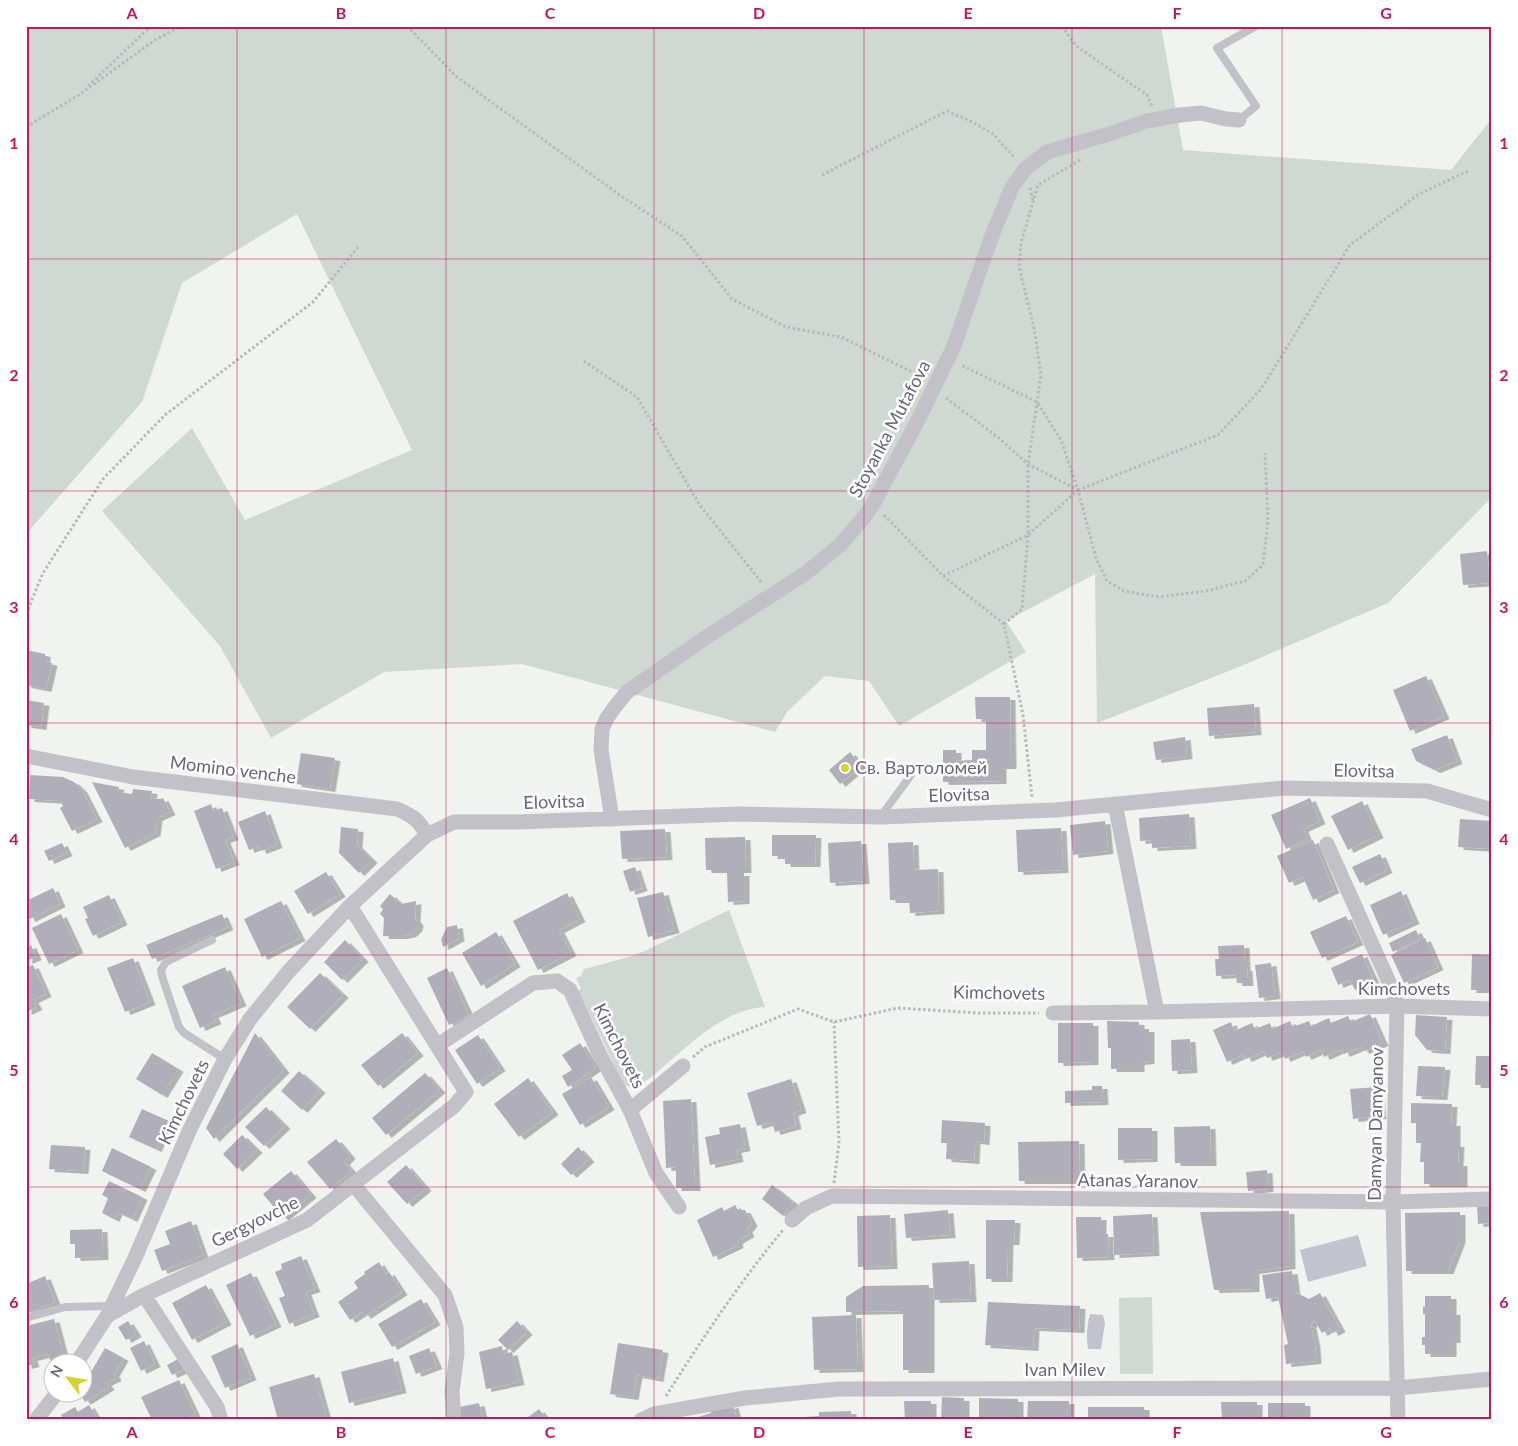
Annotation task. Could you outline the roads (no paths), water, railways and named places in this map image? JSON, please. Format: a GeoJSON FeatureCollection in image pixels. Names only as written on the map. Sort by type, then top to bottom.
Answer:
{"type":"FeatureCollection","features":[{"type":"Feature","properties":{"kind":"street","name":"Stoyanka Mutafova"},"geometry":{"type":"LineString","coordinates":[[612,819],[602,750],[602,730],[607,718],[627,692],[705,638],[806,573],[840,545],[866,516],[934,389],[954,346],[991,238],[1012,187],[1025,169],[1047,152],[1147,121],[1180,115],[1201,114],[1240,120]]}},
{"type":"Feature","properties":{"kind":"street","name":"Momino venche"},"geometry":{"type":"LineString","coordinates":[[26,756],[133,777],[397,809],[412,815],[427,834]]}},
{"type":"Feature","properties":{"kind":"street","name":"Elovitsa"},"geometry":{"type":"LineString","coordinates":[[350,906],[427,834],[454,822],[517,822],[740,814],[880,817],[1055,810],[1294,788],[1427,791],[1492,810]]}},
{"type":"Feature","properties":{"kind":"street"},"geometry":{"type":"LineString","coordinates":[[1115,804],[1157,1012]]}},
{"type":"Feature","properties":{"kind":"street","name":"Damyan Damyanov"},"geometry":{"type":"LineString","coordinates":[[1327,844],[1393,990],[1397,1006],[1393,1202],[1398,1420]]}},
{"type":"Feature","properties":{"kind":"street"},"geometry":{"type":"LineString","coordinates":[[350,906],[438,1045]]}},
{"type":"Feature","properties":{"kind":"street","name":"Kimchovets"},"geometry":{"type":"LineString","coordinates":[[82,1354],[110,1311],[135,1258],[190,1129],[225,1060],[250,1019],[290,971],[350,906]]}},
{"type":"Feature","properties":{"kind":"street","name":"Kimchovets"},"geometry":{"type":"LineString","coordinates":[[438,1045],[533,983],[557,981],[570,990],[599,1053],[630,1110],[683,1066]]}},
{"type":"Feature","properties":{"kind":"street","name":"Kimchovets"},"geometry":{"type":"LineString","coordinates":[[1053,1013],[1397,1006],[1492,1009]]}},
{"type":"Feature","properties":{"kind":"street","name":"Gergyovche"},"geometry":{"type":"LineString","coordinates":[[110,1311],[307,1220],[454,1106],[466,1092],[438,1045]]}},
{"type":"Feature","properties":{"kind":"street"},"geometry":{"type":"LineString","coordinates":[[630,1110],[656,1173],[679,1207]]}},
{"type":"Feature","properties":{"kind":"street"},"geometry":{"type":"LineString","coordinates":[[353,1184],[445,1294],[456,1328],[457,1352],[452,1392],[454,1420]]}},
{"type":"Feature","properties":{"kind":"street","name":"Atanas Yaranov"},"geometry":{"type":"LineString","coordinates":[[792,1220],[806,1208],[832,1196],[1393,1202],[1492,1200]]}},
{"type":"Feature","properties":{"kind":"street"},"geometry":{"type":"LineString","coordinates":[[144,1295],[217,1407],[221,1420]]}},
{"type":"Feature","properties":{"kind":"street","name":"Ivan Milev"},"geometry":{"type":"LineString","coordinates":[[648,1417],[744,1398],[839,1389],[1397,1388],[1492,1379]]}},
{"type":"Feature","properties":{"kind":"street"},"geometry":{"type":"LineString","coordinates":[[36,1420],[48,1404]]}},
{"type":"Feature","properties":{"kind":"lane"},"geometry":{"type":"LineString","coordinates":[[1240,120],[1256,106],[1217,48],[1256,26]]}},
{"type":"Feature","properties":{"kind":"lane"},"geometry":{"type":"LineString","coordinates":[[880,817],[911,775]]}},
{"type":"Feature","properties":{"kind":"lane"},"geometry":{"type":"LineString","coordinates":[[212,940],[166,962],[161,970],[179,1027],[184,1033],[225,1060]]}},
{"type":"Feature","properties":{"kind":"lane"},"geometry":{"type":"LineString","coordinates":[[26,1318],[65,1307],[110,1311]]}},
{"type":"Feature","properties":{"kind":"place","name":"Св. Вартоломей"},"geometry":{"type":"Point","coordinates":[845,768]}}]}
